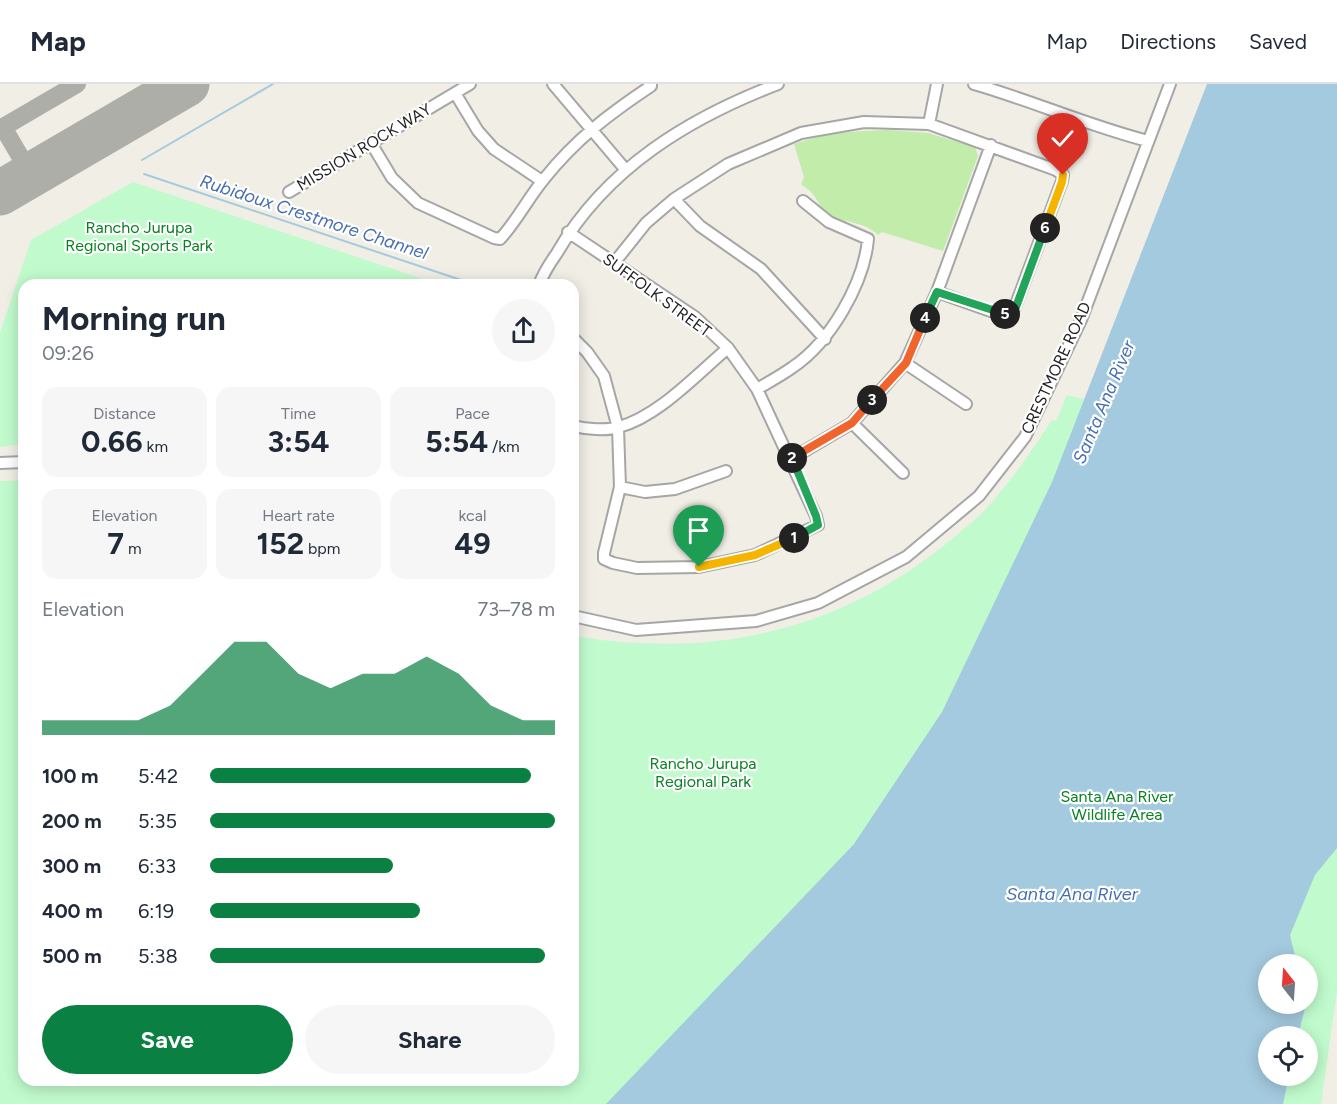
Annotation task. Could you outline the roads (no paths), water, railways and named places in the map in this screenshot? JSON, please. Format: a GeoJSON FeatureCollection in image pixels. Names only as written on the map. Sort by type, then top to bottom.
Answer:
{"type":"FeatureCollection","features":[{"type":"Feature","properties":{"kind":"street","name":"MISSION ROCK WAY"},"geometry":{"type":"LineString","coordinates":[[289,192],[470,84]]}},
{"type":"Feature","properties":{"kind":"street"},"geometry":{"type":"LineString","coordinates":[[553,84],[625,169]]}},
{"type":"Feature","properties":{"kind":"street"},"geometry":{"type":"LineString","coordinates":[[542,279],[568,232],[595,198],[625,169],[679,130],[733,101],[778,84]]}},
{"type":"Feature","properties":{"kind":"street"},"geometry":{"type":"LineString","coordinates":[[929,124],[937,84]]}},
{"type":"Feature","properties":{"kind":"street"},"geometry":{"type":"LineString","coordinates":[[974,84],[1025,99],[1112,132],[1148,141]]}},
{"type":"Feature","properties":{"kind":"street","name":"CRESTMORE ROAD"},"geometry":{"type":"LineString","coordinates":[[579,617],[636,630],[756,621],[818,603],[906,557],[979,496],[1024,437],[1081,320],[1170,84]]}},
{"type":"Feature","properties":{"kind":"street"},"geometry":{"type":"LineString","coordinates":[[371,143],[392,178],[418,203],[500,239],[565,153],[591,129],[651,85]]}},
{"type":"Feature","properties":{"kind":"street"},"geometry":{"type":"LineString","coordinates":[[454,93],[478,132],[494,149],[542,181]]}},
{"type":"Feature","properties":{"kind":"street"},"geometry":{"type":"LineString","coordinates":[[614,263],[646,223],[674,199],[728,164],[801,133],[864,122],[929,124],[991,145],[1056,170],[1063,175],[1016,307],[1010,315],[999,314],[937,292]]}},
{"type":"Feature","properties":{"kind":"street"},"geometry":{"type":"LineString","coordinates":[[791,459],[852,423],[906,363],[937,292],[991,145]]}},
{"type":"Feature","properties":{"kind":"street"},"geometry":{"type":"LineString","coordinates":[[674,199],[700,226],[761,269],[825,339]]}},
{"type":"Feature","properties":{"kind":"street"},"geometry":{"type":"LineString","coordinates":[[758,389],[794,367],[825,339],[857,281],[868,239],[829,222],[803,201]]}},
{"type":"Feature","properties":{"kind":"street","name":"SUFFOLK STREET"},"geometry":{"type":"LineString","coordinates":[[568,232],[695,317],[728,348],[758,389],[791,459],[818,525],[755,555],[699,567],[637,568],[604,559],[620,487]]}},
{"type":"Feature","properties":{"kind":"street"},"geometry":{"type":"LineString","coordinates":[[579,344],[604,376],[618,428],[620,487],[645,492],[675,489],[726,471]]}},
{"type":"Feature","properties":{"kind":"street"},"geometry":{"type":"LineString","coordinates":[[579,428],[618,428],[638,419],[658,408],[728,348]]}},
{"type":"Feature","properties":{"kind":"street"},"geometry":{"type":"LineString","coordinates":[[906,363],[966,404]]}},
{"type":"Feature","properties":{"kind":"street"},"geometry":{"type":"LineString","coordinates":[[852,423],[903,473]]}},
{"type":"Feature","properties":{"kind":"street"},"geometry":{"type":"LineString","coordinates":[[0,463],[18,462]]}},
{"type":"Feature","properties":{"kind":"water","name":"Santa Ana River"},"geometry":{"type":"Polygon","coordinates":[[[1207,84],[1337,84],[1337,848],[1315,875],[1290,935],[1295,954],[1258,954],[1258,1014],[1304,1014],[1300,1026],[1258,1026],[1258,1086],[1287,1086],[1283,1104],[606,1104],[854,844],[942,712],[1052,482],[1207,84]]]}},
{"type":"Feature","properties":{"kind":"waterway","name":"Rubidoux Crestmore Channel"},"geometry":{"type":"LineString","coordinates":[[142,160],[273,84]]}},
{"type":"Feature","properties":{"kind":"waterway","name":"Rubidoux Crestmore Channel"},"geometry":{"type":"LineString","coordinates":[[144,174],[458,279]]}},
{"type":"Feature","properties":{"kind":"park label","name":"Rancho Jurupa Regional Sports Park"},"geometry":{"type":"Point","coordinates":[139,236]}},
{"type":"Feature","properties":{"kind":"park label","name":"Rancho Jurupa Regional Park"},"geometry":{"type":"Point","coordinates":[703,772]}},
{"type":"Feature","properties":{"kind":"park label","name":"Santa Ana River Wildlife Area"},"geometry":{"type":"Point","coordinates":[1117,805]}}]}
